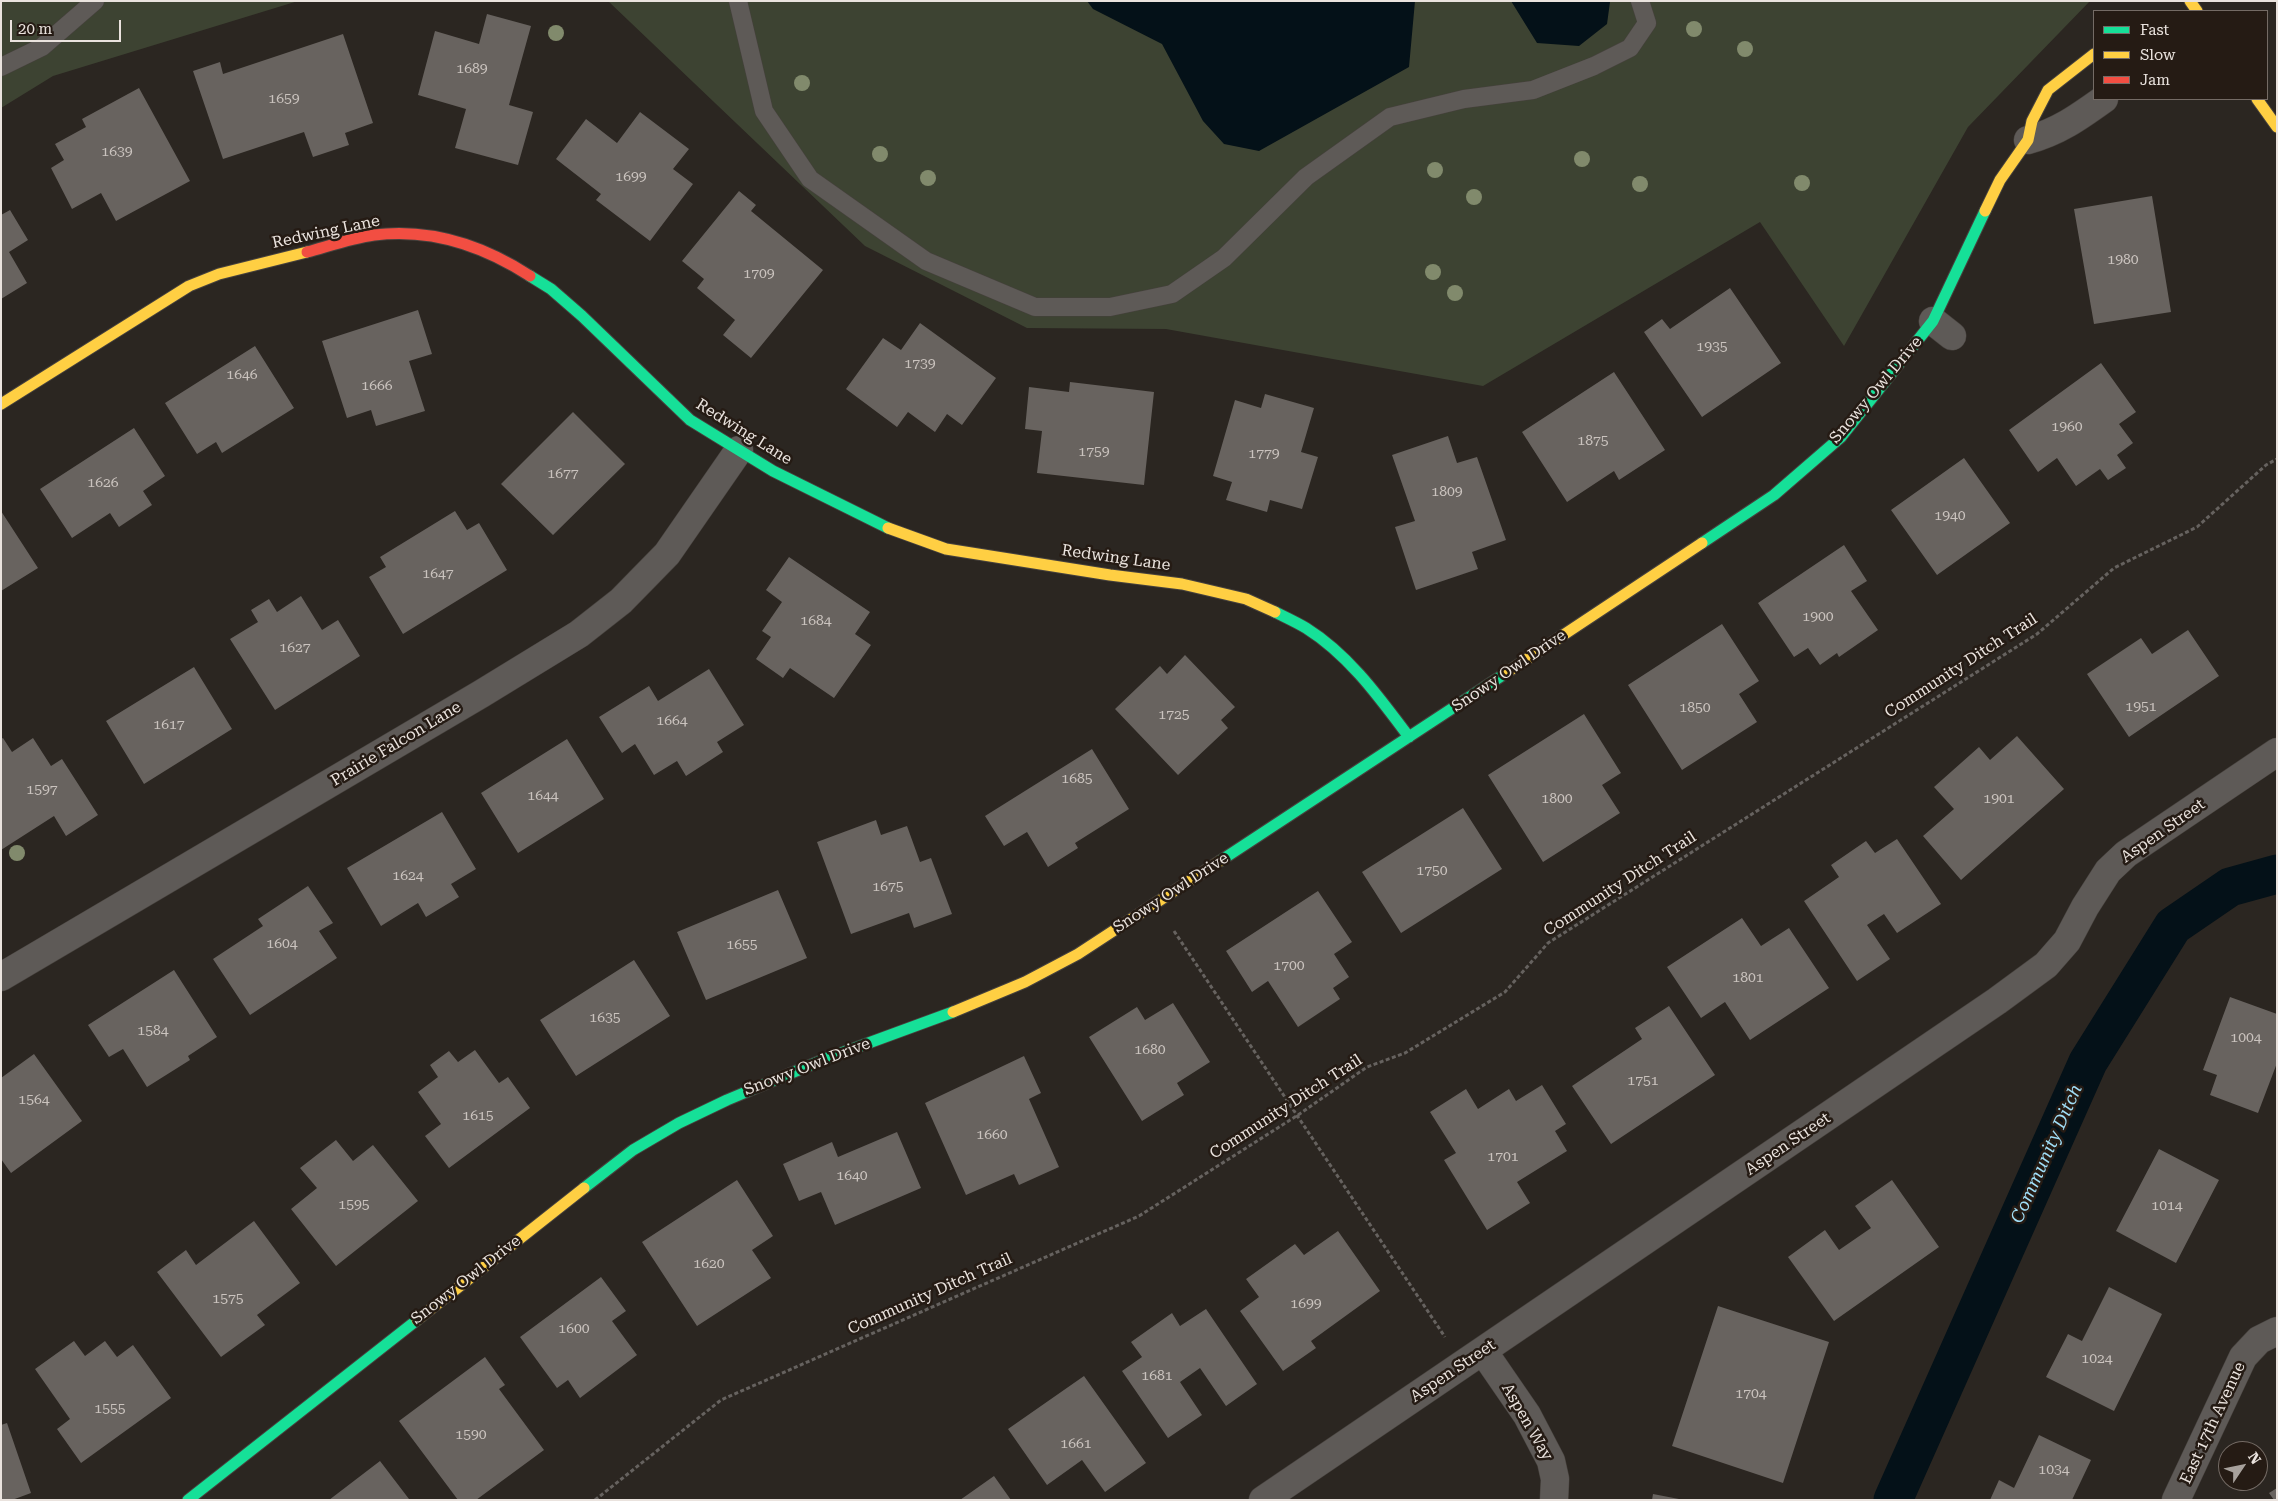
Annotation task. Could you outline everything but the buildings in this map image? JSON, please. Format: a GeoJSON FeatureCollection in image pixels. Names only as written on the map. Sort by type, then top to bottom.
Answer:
{"type":"FeatureCollection","features":[{"type":"Feature","properties":{"kind":"street","name":"Snowy Owl Drive"},"geometry":{"type":"LineString","coordinates":[[188,1500],[588,1183],[633,1150],[670,1127],[742,1092],[1026,982],[1078,954],[1774,495],[1841,437],[1942,328],[2000,180],[2028,140],[2032,121],[2048,90],[2093,55]]}},
{"type":"Feature","properties":{"kind":"street"},"geometry":{"type":"LineString","coordinates":[[2028,140],[2049,135],[2073,122],[2103,100]]}},
{"type":"Feature","properties":{"kind":"street"},"geometry":{"type":"LineString","coordinates":[[2258,100],[2277,127]]}},
{"type":"Feature","properties":{"kind":"street","name":"Redwing Lane"},"geometry":{"type":"LineString","coordinates":[[1,404],[160,302],[189,286],[219,274],[374,235],[416,234],[469,244],[506,260],[551,289],[690,420],[774,471],[883,526],[946,548],[1110,575],[1182,584],[1246,600],[1272,610],[1306,628],[1334,649],[1367,682],[1409,737]]}},
{"type":"Feature","properties":{"kind":"street","name":"Prairie Falcon Lane"},"geometry":{"type":"LineString","coordinates":[[1,977],[481,694],[579,634],[621,602],[667,554],[739,450]]}},
{"type":"Feature","properties":{"kind":"street","name":"Aspen Street"},"geometry":{"type":"LineString","coordinates":[[1263,1500],[1998,1001],[2046,965],[2067,941],[2085,907],[2108,872],[2126,854],[2277,752]]}},
{"type":"Feature","properties":{"kind":"street","name":"East 17th Avenue"},"geometry":{"type":"LineString","coordinates":[[2176,1500],[2243,1358],[2259,1340],[2277,1331]]}},
{"type":"Feature","properties":{"kind":"street","name":"Aspen Way"},"geometry":{"type":"LineString","coordinates":[[1473,1357],[1527,1415],[1552,1461],[1555,1479],[1554,1500]]}},
{"type":"Feature","properties":{"kind":"lane"},"geometry":{"type":"LineString","coordinates":[[1,67],[42,47],[95,1]]}},
{"type":"Feature","properties":{"kind":"lane"},"geometry":{"type":"LineString","coordinates":[[738,1],[764,111],[810,179],[926,261],[1035,307],[1110,307],[1172,294],[1224,258],[1306,177],[1390,117],[1464,99],[1533,90],[1594,66],[1630,48],[1647,24],[1640,1]]}},
{"type":"Feature","properties":{"kind":"path","name":"Community Ditch Trail"},"geometry":{"type":"LineString","coordinates":[[595,1500],[721,1400],[1139,1216],[1298,1115],[1367,1067],[1405,1053],[1505,992],[1548,943],[2037,634],[2114,568],[2197,527],[2266,465],[2277,460]]}},
{"type":"Feature","properties":{"kind":"path"},"geometry":{"type":"LineString","coordinates":[[1155,903],[1298,1115],[1473,1357]]}},
{"type":"Feature","properties":{"kind":"green space"},"geometry":{"type":"Polygon","coordinates":[[[1,1],[298,1],[53,76],[1,108],[1,1]]]}},
{"type":"Feature","properties":{"kind":"green space"},"geometry":{"type":"Polygon","coordinates":[[[608,1],[2090,1],[1968,127],[1844,346],[1760,222],[1483,386],[1166,329],[1027,328],[865,246],[608,1]]]}},
{"type":"Feature","properties":{"kind":"shaded area"},"geometry":{"type":"Polygon","coordinates":[[[1087,1],[1415,1],[1409,67],[1259,151],[1224,144],[1203,121],[1162,44],[1093,9],[1087,1]]]}},
{"type":"Feature","properties":{"kind":"shaded area"},"geometry":{"type":"Polygon","coordinates":[[[1511,1],[1610,2],[1607,24],[1579,46],[1537,43],[1511,1]]]}},
{"type":"Feature","properties":{"kind":"waterway","name":"Community Ditch"},"geometry":{"type":"LineString","coordinates":[[1893,1500],[2088,1062],[2173,926],[2230,887],[2277,874]]}},
{"type":"Feature","properties":{"kind":"traffic: fast"},"geometry":{"type":"LineString","coordinates":[[1702,543],[1774,495],[1841,437],[1933,321],[1985,211]]}},
{"type":"Feature","properties":{"kind":"traffic: fast"},"geometry":{"type":"LineString","coordinates":[[530,276],[551,289],[582,316],[690,420],[773,471],[888,528]]}},
{"type":"Feature","properties":{"kind":"traffic: fast"},"geometry":{"type":"LineString","coordinates":[[1275,612],[1306,628],[1322,639],[1350,664],[1409,737]]}},
{"type":"Feature","properties":{"kind":"traffic: fast"},"geometry":{"type":"LineString","coordinates":[[1220,861],[1506,673]]}},
{"type":"Feature","properties":{"kind":"traffic: fast"},"geometry":{"type":"LineString","coordinates":[[584,1188],[633,1150],[679,1123],[727,1100],[825,1059],[953,1012]]}},
{"type":"Feature","properties":{"kind":"traffic: fast"},"geometry":{"type":"LineString","coordinates":[[188,1500],[417,1320]]}},
{"type":"Feature","properties":{"kind":"traffic: slow"},"geometry":{"type":"LineString","coordinates":[[2190,1],[2196,10]]}},
{"type":"Feature","properties":{"kind":"traffic: slow"},"geometry":{"type":"LineString","coordinates":[[1985,211],[2000,180],[2028,140],[2032,121],[2048,90],[2093,55]]}},
{"type":"Feature","properties":{"kind":"traffic: slow"},"geometry":{"type":"LineString","coordinates":[[2258,100],[2277,127]]}},
{"type":"Feature","properties":{"kind":"traffic: slow"},"geometry":{"type":"LineString","coordinates":[[1,404],[189,286],[219,274],[307,252]]}},
{"type":"Feature","properties":{"kind":"traffic: slow"},"geometry":{"type":"LineString","coordinates":[[888,528],[946,549],[1110,575],[1182,584],[1246,599],[1275,612]]}},
{"type":"Feature","properties":{"kind":"traffic: slow"},"geometry":{"type":"LineString","coordinates":[[1506,673],[1702,543]]}},
{"type":"Feature","properties":{"kind":"traffic: slow"},"geometry":{"type":"LineString","coordinates":[[953,1012],[1025,982],[1078,954],[1220,861]]}},
{"type":"Feature","properties":{"kind":"traffic: slow"},"geometry":{"type":"LineString","coordinates":[[417,1320],[584,1188]]}},
{"type":"Feature","properties":{"kind":"traffic: jam"},"geometry":{"type":"LineString","coordinates":[[307,252],[366,236],[416,234],[436,237],[475,248],[512,265],[530,276]]}}]}
